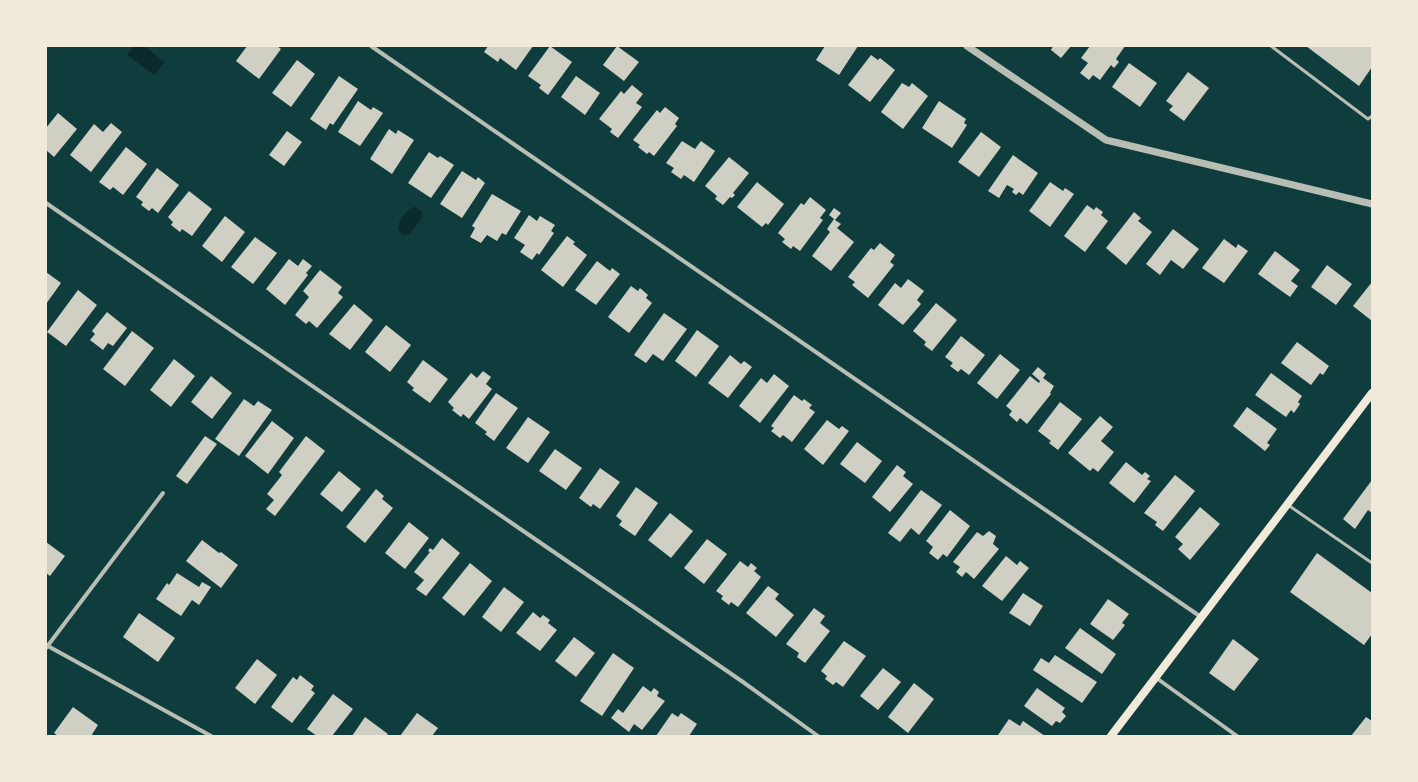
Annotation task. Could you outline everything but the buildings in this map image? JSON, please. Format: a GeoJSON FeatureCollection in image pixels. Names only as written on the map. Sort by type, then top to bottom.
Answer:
{"type":"FeatureCollection","features":[{"type":"Feature","properties":{"kind":"main road"},"geometry":{"type":"LineString","coordinates":[[1111,736],[1372,393]]}},
{"type":"Feature","properties":{"kind":"street"},"geometry":{"type":"LineString","coordinates":[[371,46],[1201,616]]}},
{"type":"Feature","properties":{"kind":"street"},"geometry":{"type":"LineString","coordinates":[[967,46],[1106,140],[1372,204]]}},
{"type":"Feature","properties":{"kind":"street"},"geometry":{"type":"LineString","coordinates":[[46,203],[730,673],[818,736]]}},
{"type":"Feature","properties":{"kind":"street"},"geometry":{"type":"LineString","coordinates":[[163,493],[46,646],[211,736]]}},
{"type":"Feature","properties":{"kind":"street"},"geometry":{"type":"LineString","coordinates":[[1155,678],[1237,736]]}},
{"type":"Feature","properties":{"kind":"lane"},"geometry":{"type":"LineString","coordinates":[[1271,46],[1368,118],[1372,116]]}},
{"type":"Feature","properties":{"kind":"lane"},"geometry":{"type":"LineString","coordinates":[[1287,504],[1372,563]]}},
{"type":"Feature","properties":{"kind":"water"},"geometry":{"type":"Polygon","coordinates":[[[134,46],[144,46],[165,62],[154,75],[127,55],[134,46]]]}},
{"type":"Feature","properties":{"kind":"water"},"geometry":{"type":"Polygon","coordinates":[[[415,207],[422,212],[422,217],[410,234],[403,235],[398,230],[399,224],[407,212],[415,207]]]}}]}
